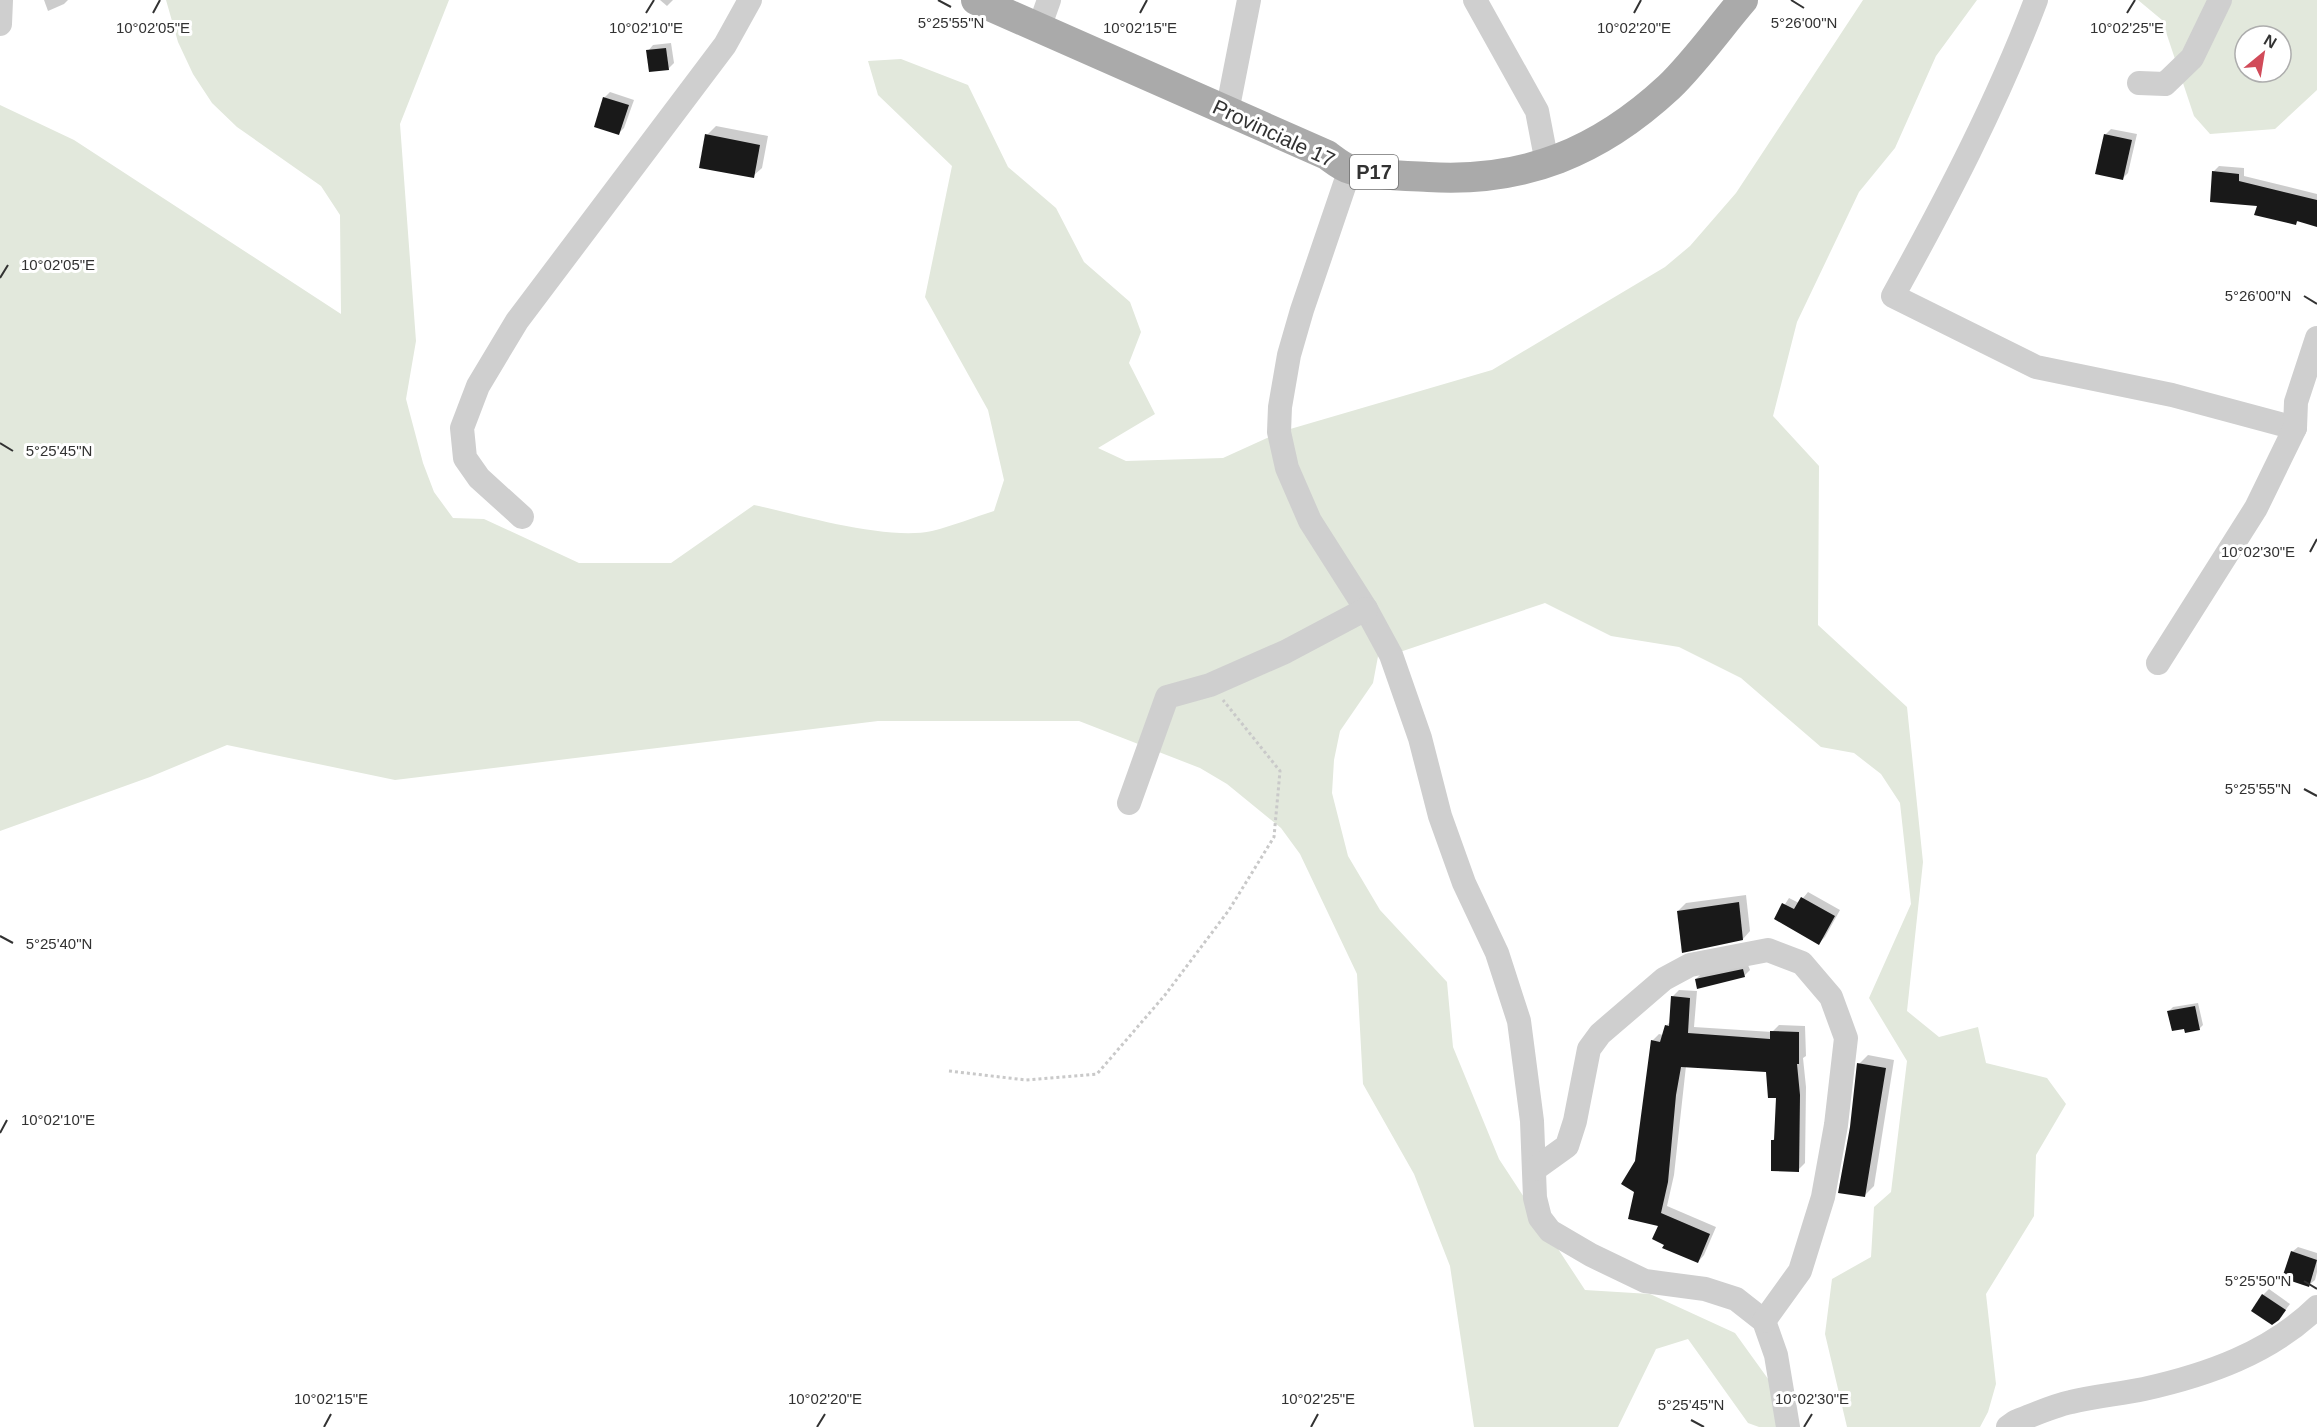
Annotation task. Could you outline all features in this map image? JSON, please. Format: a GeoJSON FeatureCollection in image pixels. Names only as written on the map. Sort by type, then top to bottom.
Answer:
{"type":"FeatureCollection","features":[{"type":"Feature","properties":{"kind":"main road","name":"Provinciale 17"},"geometry":{"type":"LineString","coordinates":[[976,0],[1044,14],[1227,111],[1327,155],[1350,169],[1454,179],[1501,176],[1547,163],[1590,146],[1628,122],[1670,86],[1743,0]]}},
{"type":"Feature","properties":{"kind":"street"},"geometry":{"type":"LineString","coordinates":[[0,24],[2,0]]}},
{"type":"Feature","properties":{"kind":"street"},"geometry":{"type":"LineString","coordinates":[[522,517],[479,478],[465,458],[462,428],[478,386],[517,321],[724,45],[750,0]]}},
{"type":"Feature","properties":{"kind":"street"},"geometry":{"type":"LineString","coordinates":[[1227,111],[1249,0]]}},
{"type":"Feature","properties":{"kind":"street"},"geometry":{"type":"LineString","coordinates":[[1475,0],[1537,111],[1547,163]]}},
{"type":"Feature","properties":{"kind":"street"},"geometry":{"type":"LineString","coordinates":[[2036,0],[2014,59],[1948,197],[1893,296],[2036,367],[2172,395],[2295,428]]}},
{"type":"Feature","properties":{"kind":"street"},"geometry":{"type":"LineString","coordinates":[[2139,83],[2164,84],[2192,58],[2220,0]]}},
{"type":"Feature","properties":{"kind":"street"},"geometry":{"type":"LineString","coordinates":[[1350,169],[1302,310],[1289,356],[1280,408],[1280,432],[1287,468],[1310,521],[1366,609],[1391,655],[1420,738],[1440,816],[1464,883],[1497,953],[1519,1021],[1529,1089],[1535,1198],[1540,1218],[1550,1231],[1645,1281],[1705,1289],[1736,1299],[1764,1321],[1776,1355],[1788,1427]]}},
{"type":"Feature","properties":{"kind":"street"},"geometry":{"type":"LineString","coordinates":[[2158,663],[2256,508],[2295,428],[2296,402],[2317,338]]}},
{"type":"Feature","properties":{"kind":"street"},"geometry":{"type":"LineString","coordinates":[[1129,803],[1167,698],[1210,685],[1285,652],[1366,609]]}},
{"type":"Feature","properties":{"kind":"street"},"geometry":{"type":"LineString","coordinates":[[1535,1169],[1567,1146],[1575,1121],[1589,1049],[1600,1034],[1664,979],[1690,965],[1768,950],[1802,963],[1831,997],[1846,1038],[1836,1125],[1823,1197],[1800,1271],[1764,1321]]}},
{"type":"Feature","properties":{"kind":"street"},"geometry":{"type":"LineString","coordinates":[[2008,1427],[2014,1422],[2069,1402],[2143,1389],[2191,1377],[2239,1359],[2275,1341],[2317,1306]]}},
{"type":"Feature","properties":{"kind":"path"},"geometry":{"type":"LineString","coordinates":[[949,1071],[1026,1080],[1097,1074],[1165,994],[1229,910],[1274,837],[1280,771],[1210,685]]}},
{"type":"Feature","properties":{"kind":"shaded area"},"geometry":{"type":"Polygon","coordinates":[[[166,0],[449,0],[400,124],[416,341],[406,399],[423,463],[434,492],[453,518],[484,519],[579,563],[671,563],[754,505],[844,526],[892,533],[932,531],[994,511],[1004,480],[988,410],[925,297],[952,166],[878,95],[868,61],[901,59],[968,85],[1008,167],[1056,208],[1084,262],[1130,302],[1141,332],[1129,363],[1155,414],[1098,448],[1126,461],[1223,458],[1280,432],[1492,370],[1665,267],[1690,246],[1736,193],[1863,0],[1977,0],[1936,56],[1895,148],[1859,192],[1797,322],[1773,416],[1819,466],[1818,625],[1907,707],[1923,862],[1907,1011],[1939,1037],[1978,1027],[1986,1063],[2047,1078],[2066,1104],[2036,1155],[2034,1216],[1986,1294],[1996,1384],[1988,1412],[1980,1427],[1847,1427],[1825,1334],[1832,1279],[1871,1257],[1874,1207],[1891,1192],[1907,1061],[1869,998],[1911,904],[1900,803],[1881,774],[1854,753],[1821,747],[1741,678],[1679,647],[1611,636],[1545,603],[1391,655],[1379,651],[1373,683],[1340,731],[1334,760],[1332,793],[1348,856],[1380,910],[1447,982],[1453,1047],[1499,1159],[1585,1290],[1650,1294],[1735,1333],[1789,1408],[1780,1427],[1759,1427],[1748,1423],[1688,1339],[1656,1349],[1618,1427],[1474,1427],[1450,1266],[1414,1174],[1363,1084],[1357,974],[1300,854],[1281,828],[1227,784],[1200,768],[1079,721],[878,721],[395,780],[227,745],[150,777],[0,831],[0,105],[74,140],[341,314],[340,215],[321,186],[237,127],[212,103],[193,74],[178,42],[166,0]]]}},
{"type":"Feature","properties":{"kind":"shaded area"},"geometry":{"type":"Polygon","coordinates":[[[2138,0],[2317,0],[2317,90],[2275,129],[2210,134],[2194,116],[2162,20],[2138,0]]]}},
{"type":"Feature","properties":{"kind":"building"},"geometry":{"type":"Polygon","coordinates":[[[666,48],[669,70],[649,72],[646,50],[666,48]]]}},
{"type":"Feature","properties":{"kind":"building"},"geometry":{"type":"Polygon","coordinates":[[[603,97],[629,105],[619,135],[594,127],[603,97]]]}},
{"type":"Feature","properties":{"kind":"building"},"geometry":{"type":"Polygon","coordinates":[[[705,134],[760,145],[754,178],[699,168],[705,134]]]}},
{"type":"Feature","properties":{"kind":"building"},"geometry":{"type":"Polygon","coordinates":[[[2104,134],[2132,140],[2123,180],[2095,174],[2104,134]]]}},
{"type":"Feature","properties":{"kind":"building"},"geometry":{"type":"Polygon","coordinates":[[[2212,171],[2239,174],[2239,181],[2317,200],[2317,227],[2297,221],[2296,225],[2254,215],[2257,206],[2210,202],[2212,171]]]}},
{"type":"Feature","properties":{"kind":"building"},"geometry":{"type":"Polygon","coordinates":[[[1801,897],[1835,916],[1819,945],[1774,919],[1782,903],[1794,909],[1801,897]]]}},
{"type":"Feature","properties":{"kind":"building"},"geometry":{"type":"Polygon","coordinates":[[[1739,902],[1743,940],[1682,953],[1677,911],[1739,902]]]}},
{"type":"Feature","properties":{"kind":"building"},"geometry":{"type":"Polygon","coordinates":[[[1743,969],[1745,977],[1697,989],[1695,979],[1743,969]]]}},
{"type":"Feature","properties":{"kind":"building"},"geometry":{"type":"Polygon","coordinates":[[[1671,996],[1690,998],[1688,1033],[1770,1039],[1770,1031],[1799,1032],[1799,1064],[1797,1064],[1800,1095],[1799,1172],[1771,1171],[1771,1140],[1774,1140],[1776,1098],[1768,1098],[1766,1072],[1681,1067],[1676,1095],[1668,1182],[1661,1213],[1710,1234],[1698,1263],[1662,1248],[1664,1245],[1652,1239],[1658,1226],[1628,1219],[1634,1192],[1621,1184],[1635,1161],[1651,1040],[1660,1042],[1665,1025],[1669,1026],[1671,996]]]}},
{"type":"Feature","properties":{"kind":"building"},"geometry":{"type":"Polygon","coordinates":[[[2195,1006],[2200,1030],[2185,1033],[2184,1029],[2172,1031],[2167,1011],[2195,1006]]]}},
{"type":"Feature","properties":{"kind":"building"},"geometry":{"type":"Polygon","coordinates":[[[1857,1063],[1886,1068],[1865,1197],[1838,1193],[1850,1127],[1857,1063]]]}},
{"type":"Feature","properties":{"kind":"building"},"geometry":{"type":"Polygon","coordinates":[[[2291,1251],[2317,1260],[2309,1287],[2282,1278],[2291,1251]]]}},
{"type":"Feature","properties":{"kind":"building"},"geometry":{"type":"Polygon","coordinates":[[[2262,1294],[2286,1310],[2272,1325],[2251,1311],[2262,1294]]]}}]}
